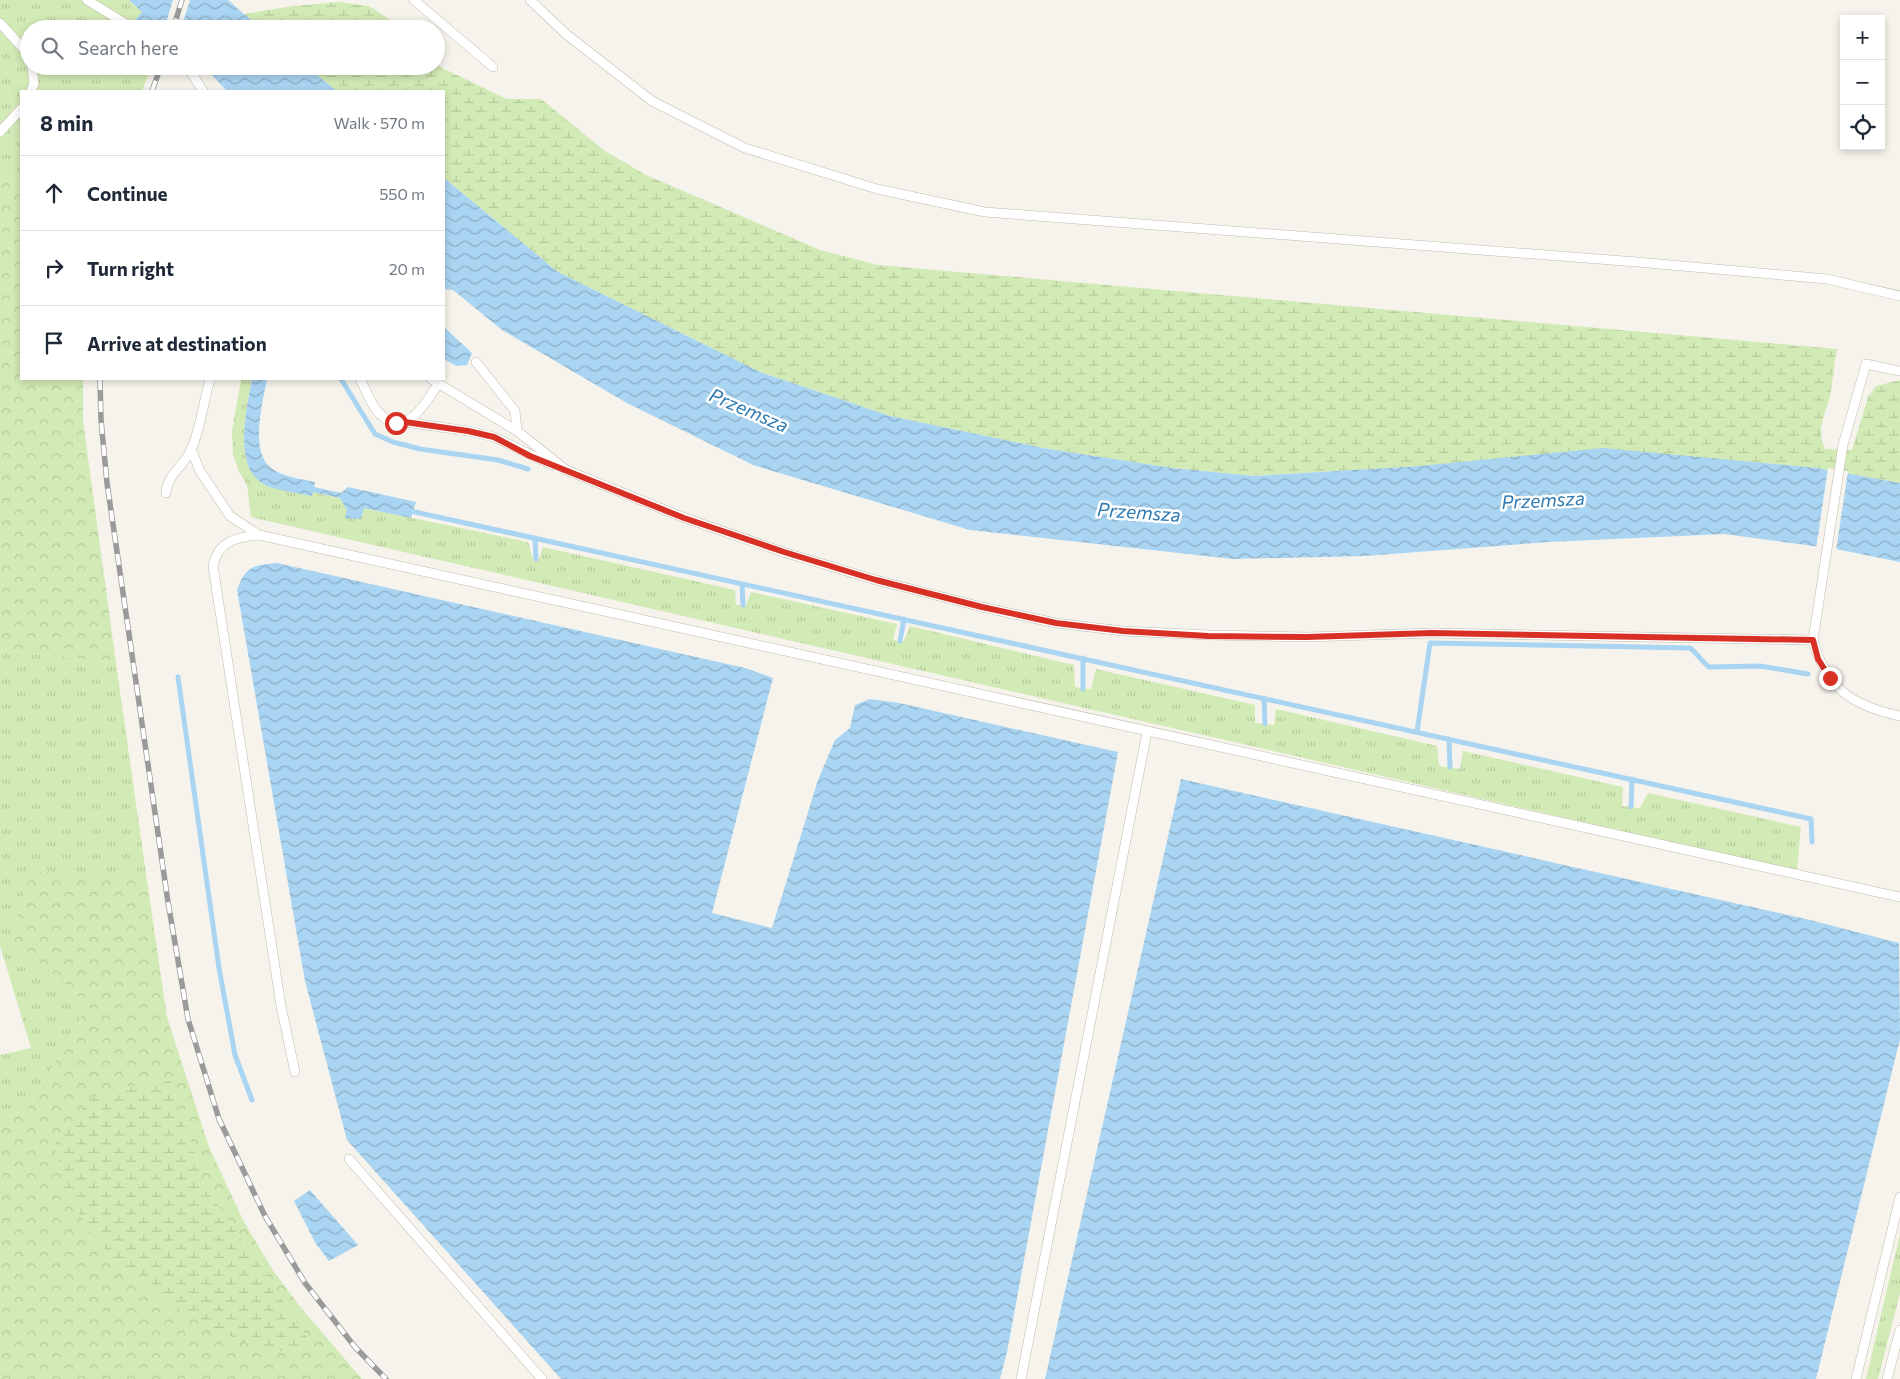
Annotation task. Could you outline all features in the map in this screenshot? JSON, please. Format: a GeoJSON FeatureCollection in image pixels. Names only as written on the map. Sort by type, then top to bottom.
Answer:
{"type":"FeatureCollection","features":[{"type":"Feature","properties":{"kind":"lane"},"geometry":{"type":"LineString","coordinates":[[87,0],[119,20]]}},
{"type":"Feature","properties":{"kind":"lane"},"geometry":{"type":"LineString","coordinates":[[414,0],[438,20]]}},
{"type":"Feature","properties":{"kind":"lane"},"geometry":{"type":"LineString","coordinates":[[530,0],[566,34],[652,101],[745,148],[877,189],[985,212],[1637,262],[1827,279],[1900,296]]}},
{"type":"Feature","properties":{"kind":"lane"},"geometry":{"type":"LineString","coordinates":[[0,23],[20,45]]}},
{"type":"Feature","properties":{"kind":"lane"},"geometry":{"type":"LineString","coordinates":[[445,26],[493,67]]}},
{"type":"Feature","properties":{"kind":"lane"},"geometry":{"type":"LineString","coordinates":[[31,90],[34,84],[33,75]]}},
{"type":"Feature","properties":{"kind":"lane"},"geometry":{"type":"LineString","coordinates":[[193,75],[202,90]]}},
{"type":"Feature","properties":{"kind":"lane"},"geometry":{"type":"LineString","coordinates":[[0,132],[20,110]]}},
{"type":"Feature","properties":{"kind":"lane"},"geometry":{"type":"LineString","coordinates":[[476,362],[515,412],[517,431]]}},
{"type":"Feature","properties":{"kind":"lane"},"geometry":{"type":"LineString","coordinates":[[1900,371],[1866,364],[1843,445],[1822,570],[1813,640],[1818,659],[1844,694],[1872,710],[1900,716]]}},
{"type":"Feature","properties":{"kind":"lane"},"geometry":{"type":"LineString","coordinates":[[166,493],[172,476],[192,450],[210,380]]}},
{"type":"Feature","properties":{"kind":"lane"},"geometry":{"type":"LineString","coordinates":[[361,380],[382,416],[396,423],[405,422],[468,431],[494,437],[566,470],[684,518],[784,552],[876,580],[982,607],[1056,623],[1123,631],[1208,636],[1307,637],[1432,633],[1813,640]]}},
{"type":"Feature","properties":{"kind":"lane"},"geometry":{"type":"LineString","coordinates":[[405,422],[420,413],[434,382],[517,431],[566,470]]}},
{"type":"Feature","properties":{"kind":"lane"},"geometry":{"type":"LineString","coordinates":[[192,450],[200,471],[230,516],[259,535],[1900,897]]}},
{"type":"Feature","properties":{"kind":"lane"},"geometry":{"type":"LineString","coordinates":[[259,535],[229,540],[215,555],[213,566],[281,1006],[295,1072]]}},
{"type":"Feature","properties":{"kind":"lane"},"geometry":{"type":"LineString","coordinates":[[1021,1379],[1147,732]]}},
{"type":"Feature","properties":{"kind":"lane"},"geometry":{"type":"LineString","coordinates":[[348,1159],[542,1379]]}},
{"type":"Feature","properties":{"kind":"lane"},"geometry":{"type":"LineString","coordinates":[[1856,1379],[1900,1197]]}},
{"type":"Feature","properties":{"kind":"lane"},"geometry":{"type":"LineString","coordinates":[[1887,1379],[1900,1330]]}},
{"type":"Feature","properties":{"kind":"green space"},"geometry":{"type":"Polygon","coordinates":[[[0,0],[129,0],[152,20],[20,20],[20,75],[148,75],[142,90],[20,90],[20,183],[5,179],[0,173],[0,0]]]}},
{"type":"Feature","properties":{"kind":"green space"},"geometry":{"type":"Polygon","coordinates":[[[339,2],[369,6],[390,20],[251,20],[244,14],[293,6],[339,2]]]}},
{"type":"Feature","properties":{"kind":"green space"},"geometry":{"type":"Polygon","coordinates":[[[445,69],[507,99],[541,99],[605,151],[646,175],[820,250],[878,265],[1837,349],[1830,396],[1821,429],[1822,442],[1825,449],[1852,450],[1868,397],[1876,386],[1900,380],[1900,483],[1817,468],[1722,460],[1420,466],[1254,476],[1172,468],[1043,448],[890,416],[760,372],[558,272],[445,179],[445,90],[336,90],[317,75],[445,75],[445,69]]]}},
{"type":"Feature","properties":{"kind":"green space"},"geometry":{"type":"Polygon","coordinates":[[[0,173],[5,179],[20,183],[20,380],[83,380],[83,421],[116,663],[0,650],[0,173]]]}},
{"type":"Feature","properties":{"kind":"green space"},"geometry":{"type":"Polygon","coordinates":[[[241,380],[252,380],[244,437],[245,452],[249,466],[256,477],[267,485],[283,490],[312,496],[313,492],[340,498],[347,510],[346,518],[364,508],[528,542],[533,560],[539,559],[543,547],[735,590],[736,605],[746,605],[751,592],[897,624],[893,640],[904,641],[910,626],[1074,665],[1075,687],[1091,689],[1096,669],[1255,705],[1255,723],[1274,725],[1276,709],[1437,746],[1439,766],[1460,769],[1463,751],[1623,787],[1622,806],[1640,808],[1648,793],[1801,827],[1797,871],[251,517],[247,485],[239,472],[233,454],[232,431],[241,380]]]}},
{"type":"Feature","properties":{"kind":"green space"},"geometry":{"type":"Polygon","coordinates":[[[0,650],[116,663],[147,881],[31,871],[11,939],[89,1004],[27,1110],[0,1118],[0,1055],[31,1048],[0,946],[0,650]]]}},
{"type":"Feature","properties":{"kind":"green space"},"geometry":{"type":"Polygon","coordinates":[[[31,871],[147,881],[167,1017],[209,1147],[244,1222],[274,1272],[302,1309],[362,1379],[0,1379],[0,1118],[27,1110],[89,1004],[11,939],[31,871]],[[171,1081],[89,1099],[313,1346],[204,1184],[171,1081]]]}},
{"type":"Feature","properties":{"kind":"green space"},"geometry":{"type":"Polygon","coordinates":[[[171,1081],[204,1184],[313,1346],[269,1353],[199,1322],[125,1274],[85,1224],[65,1187],[54,1145],[89,1099],[123,1087],[171,1081]]]}},
{"type":"Feature","properties":{"kind":"green space"},"geometry":{"type":"Polygon","coordinates":[[[1900,1234],[1900,1293],[1878,1379],[1866,1379],[1900,1234]]]}},
{"type":"Feature","properties":{"kind":"water"},"geometry":{"type":"Polygon","coordinates":[[[129,0],[228,0],[251,20],[135,20],[142,12],[129,0]]]}},
{"type":"Feature","properties":{"kind":"water"},"geometry":{"type":"Polygon","coordinates":[[[187,75],[199,75],[192,83],[187,75]]]}},
{"type":"Feature","properties":{"kind":"water"},"geometry":{"type":"Polygon","coordinates":[[[212,75],[317,75],[336,90],[226,90],[212,75]]]}},
{"type":"Feature","properties":{"kind":"water","name":"Przemsza"},"geometry":{"type":"Polygon","coordinates":[[[445,179],[558,272],[760,372],[890,416],[1043,448],[1172,468],[1254,476],[1420,466],[1603,448],[1817,468],[1900,483],[1900,562],[1836,549],[1724,534],[1548,542],[1365,556],[1233,559],[970,530],[753,465],[627,403],[502,330],[453,290],[445,289],[445,179]]]}},
{"type":"Feature","properties":{"kind":"water"},"geometry":{"type":"Polygon","coordinates":[[[445,328],[472,353],[467,365],[456,366],[445,360],[445,328]]]}},
{"type":"Feature","properties":{"kind":"water"},"geometry":{"type":"Polygon","coordinates":[[[252,380],[267,380],[259,426],[259,438],[264,460],[271,468],[286,476],[315,482],[314,487],[341,493],[348,487],[416,502],[411,518],[364,508],[361,519],[345,518],[347,510],[340,498],[313,492],[312,496],[267,486],[256,478],[249,467],[245,453],[244,437],[252,380]]]}},
{"type":"Feature","properties":{"kind":"water"},"geometry":{"type":"Polygon","coordinates":[[[277,563],[745,668],[773,678],[712,913],[772,928],[818,780],[835,740],[850,728],[855,705],[870,699],[899,703],[1118,752],[1007,1352],[1000,1379],[561,1379],[347,1140],[305,981],[237,590],[243,576],[251,569],[256,566],[277,563]]]}},
{"type":"Feature","properties":{"kind":"water"},"geometry":{"type":"Polygon","coordinates":[[[1181,779],[1810,920],[1899,943],[1900,1039],[1816,1379],[1045,1379],[1181,779]]]}},
{"type":"Feature","properties":{"kind":"water"},"geometry":{"type":"Polygon","coordinates":[[[310,1190],[358,1245],[329,1261],[316,1244],[294,1201],[310,1190]]]}},
{"type":"Feature","properties":{"kind":"pier"},"geometry":{"type":"Polygon","coordinates":[[[173,0],[190,0],[184,20],[167,20],[173,0]]]}},
{"type":"Feature","properties":{"kind":"pier"},"geometry":{"type":"Polygon","coordinates":[[[1828,468],[1848,471],[1836,551],[1816,549],[1828,468]]]}},
{"type":"Feature","properties":{"kind":"waterway"},"geometry":{"type":"LineString","coordinates":[[342,380],[375,434],[393,442],[420,449],[498,460],[528,469]]}},
{"type":"Feature","properties":{"kind":"waterway"},"geometry":{"type":"LineString","coordinates":[[406,510],[1811,819],[1812,842]]}},
{"type":"Feature","properties":{"kind":"waterway"},"geometry":{"type":"LineString","coordinates":[[535,538],[536,559]]}},
{"type":"Feature","properties":{"kind":"waterway"},"geometry":{"type":"LineString","coordinates":[[742,584],[743,605]]}},
{"type":"Feature","properties":{"kind":"waterway"},"geometry":{"type":"LineString","coordinates":[[900,641],[904,619]]}},
{"type":"Feature","properties":{"kind":"waterway"},"geometry":{"type":"LineString","coordinates":[[1417,732],[1430,643],[1690,648],[1709,667],[1760,666],[1808,674]]}},
{"type":"Feature","properties":{"kind":"waterway"},"geometry":{"type":"LineString","coordinates":[[1083,658],[1083,689]]}},
{"type":"Feature","properties":{"kind":"waterway"},"geometry":{"type":"LineString","coordinates":[[178,677],[219,968],[235,1055],[252,1100]]}},
{"type":"Feature","properties":{"kind":"waterway"},"geometry":{"type":"LineString","coordinates":[[1264,698],[1265,724]]}},
{"type":"Feature","properties":{"kind":"waterway"},"geometry":{"type":"LineString","coordinates":[[1449,739],[1450,767]]}},
{"type":"Feature","properties":{"kind":"waterway"},"geometry":{"type":"LineString","coordinates":[[1631,807],[1632,779]]}},
{"type":"Feature","properties":{"kind":"railway"},"geometry":{"type":"LineString","coordinates":[[176,20],[182,0]]}},
{"type":"Feature","properties":{"kind":"railway"},"geometry":{"type":"LineString","coordinates":[[152,90],[158,75]]}},
{"type":"Feature","properties":{"kind":"railway"},"geometry":{"type":"LineString","coordinates":[[100,380],[101,420],[107,483],[168,902],[188,1019],[219,1119],[265,1216],[305,1283],[355,1347],[386,1379]]}},
{"type":"Feature","properties":{"kind":"route"},"geometry":{"type":"LineString","coordinates":[[396,423],[405,422],[468,431],[494,437],[530,456],[684,518],[784,552],[876,580],[982,607],[1056,623],[1123,631],[1208,636],[1307,637],[1432,633],[1813,640],[1818,659],[1830,678]]}}]}
